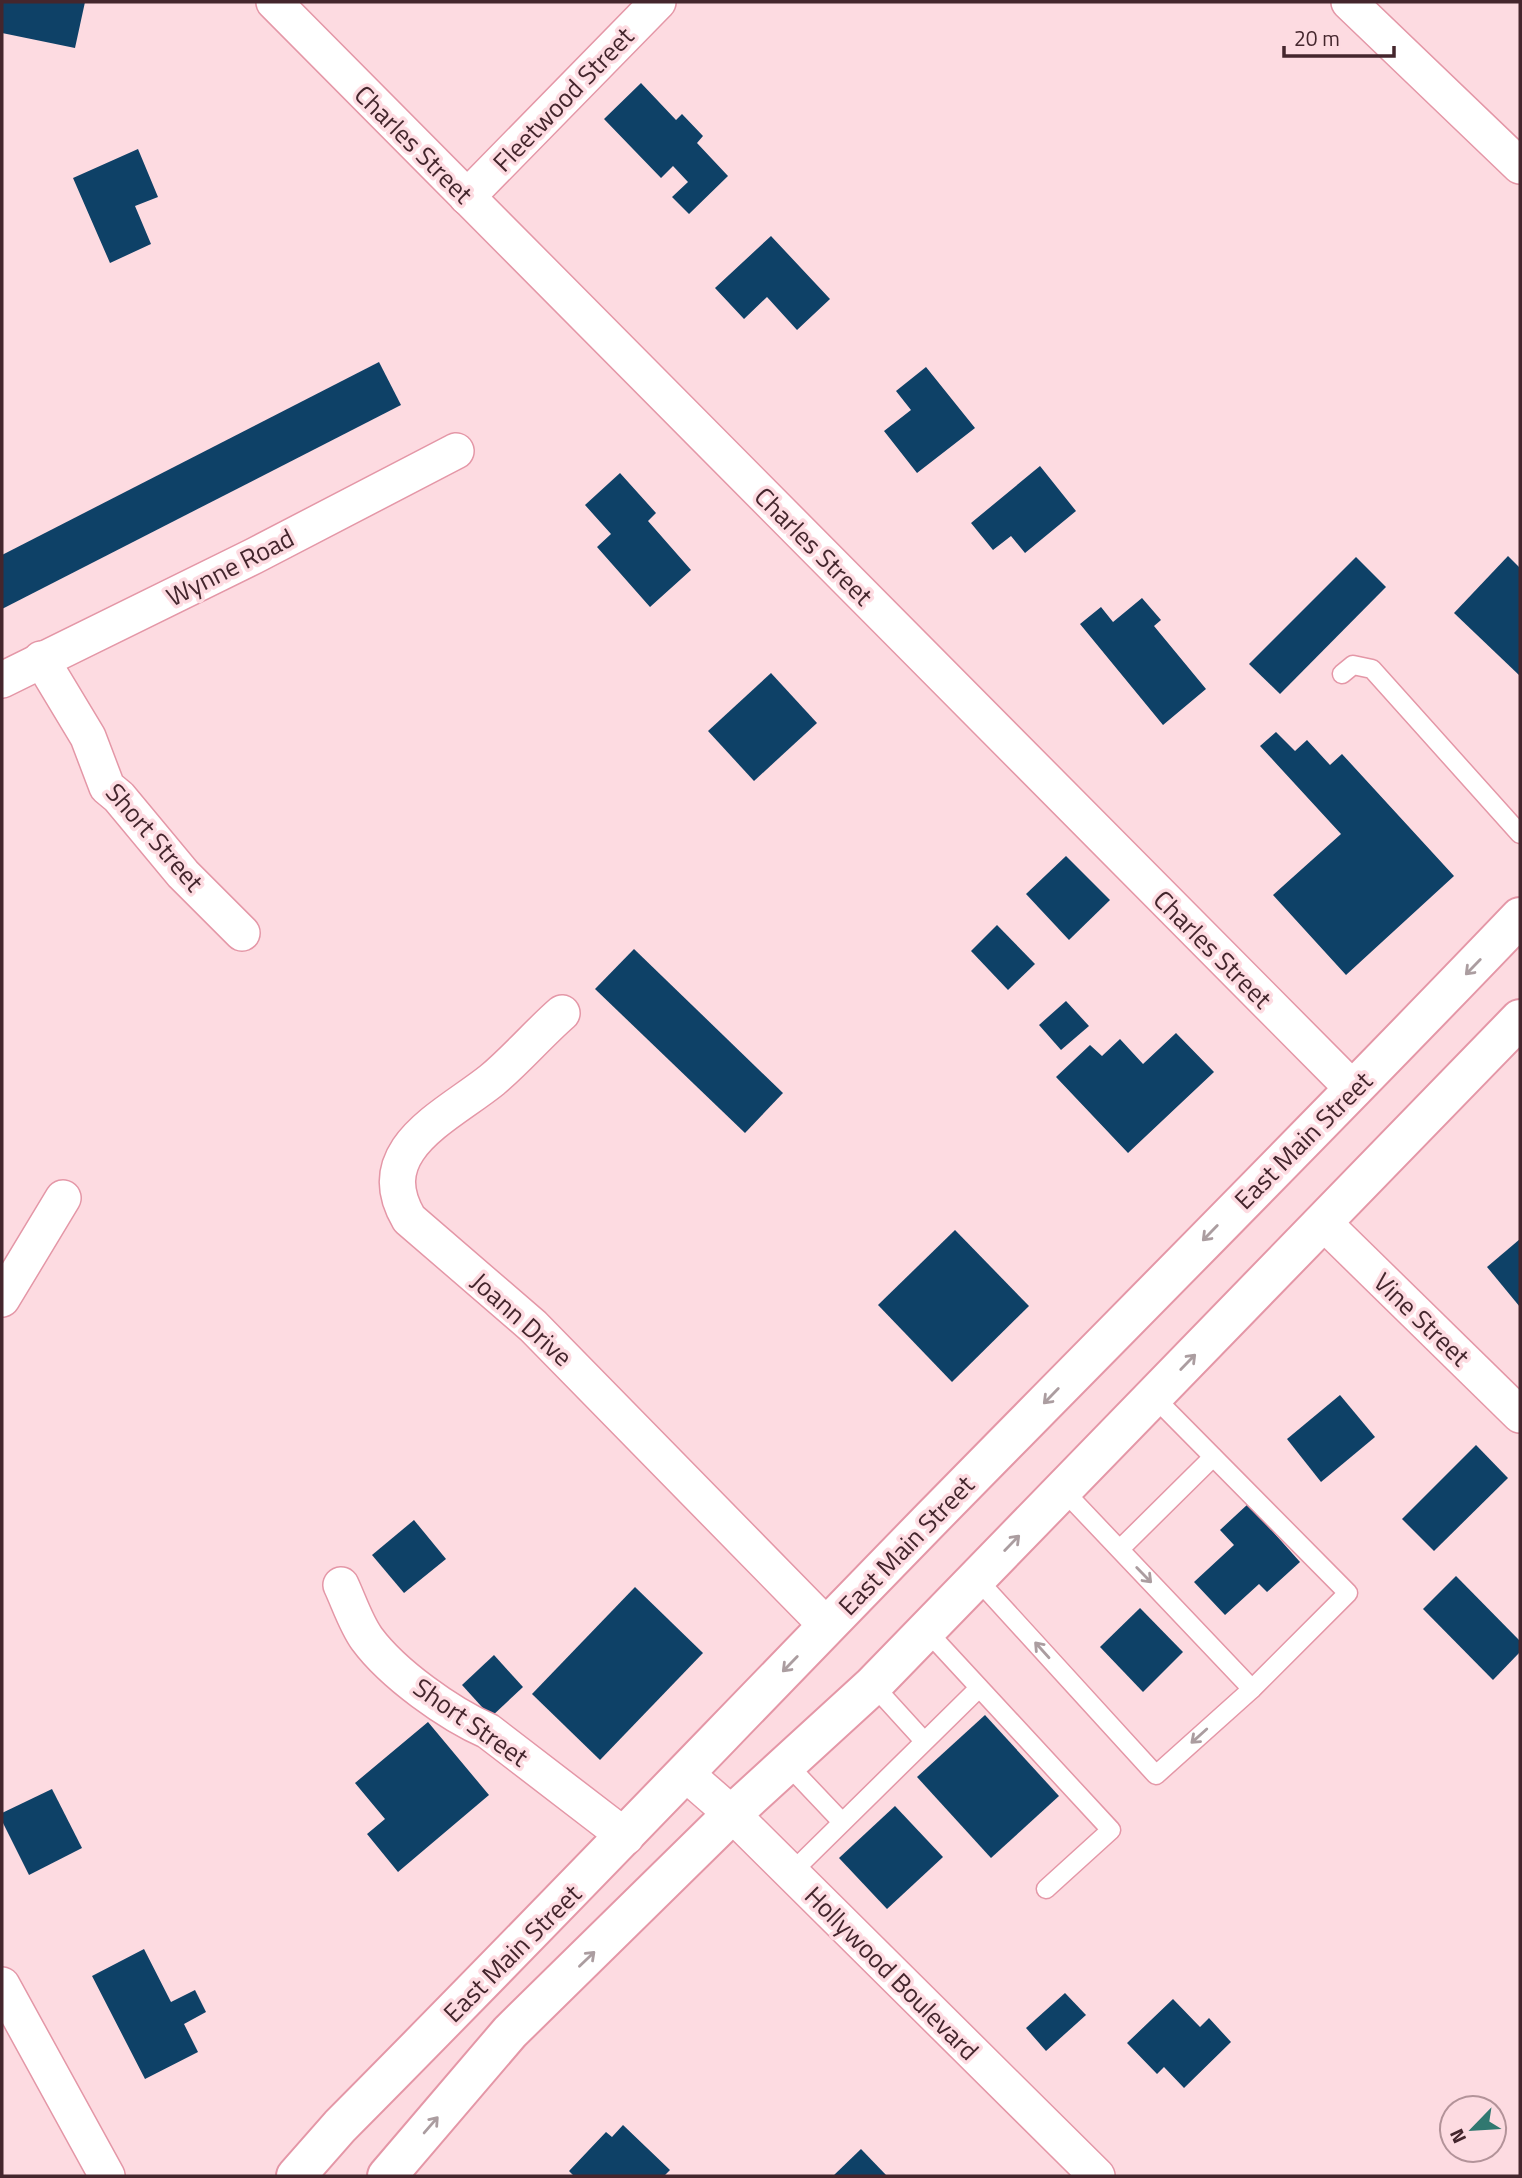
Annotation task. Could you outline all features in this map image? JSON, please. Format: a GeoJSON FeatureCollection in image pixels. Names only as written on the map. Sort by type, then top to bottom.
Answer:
{"type":"FeatureCollection","features":[{"type":"Feature","properties":{"kind":"main road","name":"East Main Street"},"geometry":{"type":"LineString","coordinates":[[296,2176],[340,2126],[626,1837],[827,1626],[1354,1090],[1520,917]]}},
{"type":"Feature","properties":{"kind":"main road","name":"East Main Street"},"geometry":{"type":"LineString","coordinates":[[390,2175],[510,2032],[732,1814],[873,1685],[1520,1019]]}},
{"type":"Feature","properties":{"kind":"street","name":"Charles Street"},"geometry":{"type":"LineString","coordinates":[[274,2],[1354,1090]]}},
{"type":"Feature","properties":{"kind":"street","name":"Fleetwood Street"},"geometry":{"type":"LineString","coordinates":[[467,197],[658,2]]}},
{"type":"Feature","properties":{"kind":"street"},"geometry":{"type":"LineString","coordinates":[[1349,2],[1520,166]]}},
{"type":"Feature","properties":{"kind":"street","name":"Wynne Road"},"geometry":{"type":"LineString","coordinates":[[2,680],[254,556],[456,450]]}},
{"type":"Feature","properties":{"kind":"street","name":"Short Street"},"geometry":{"type":"LineString","coordinates":[[41,659],[88,737],[107,787],[119,797],[183,874],[242,933]]}},
{"type":"Feature","properties":{"kind":"street","name":"Joann Drive"},"geometry":{"type":"LineString","coordinates":[[562,1013],[493,1079],[412,1143],[401,1163],[396,1182],[399,1202],[409,1219],[533,1326],[827,1626]]}},
{"type":"Feature","properties":{"kind":"street"},"geometry":{"type":"LineString","coordinates":[[2,1299],[63,1198]]}},
{"type":"Feature","properties":{"kind":"street","name":"Vine Street"},"geometry":{"type":"LineString","coordinates":[[1324,1223],[1520,1415]]}},
{"type":"Feature","properties":{"kind":"street","name":"Short Street"},"geometry":{"type":"LineString","coordinates":[[341,1585],[366,1639],[400,1672],[470,1723],[488,1731],[626,1837]]}},
{"type":"Feature","properties":{"kind":"street","name":"Hollywood Boulevard"},"geometry":{"type":"LineString","coordinates":[[685,1773],[732,1814],[1097,2176]]}},
{"type":"Feature","properties":{"kind":"street"},"geometry":{"type":"LineString","coordinates":[[2,1985],[107,2176]]}},
{"type":"Feature","properties":{"kind":"lane"},"geometry":{"type":"LineString","coordinates":[[1342,674],[1353,665],[1372,669],[1520,834]]}},
{"type":"Feature","properties":{"kind":"lane"},"geometry":{"type":"LineString","coordinates":[[977,1578],[1156,1775],[1252,1689],[1348,1593],[1154,1397]]}},
{"type":"Feature","properties":{"kind":"lane"},"geometry":{"type":"LineString","coordinates":[[1119,1549],[1213,1457]]}},
{"type":"Feature","properties":{"kind":"lane"},"geometry":{"type":"LineString","coordinates":[[1063,1490],[1252,1689]]}},
{"type":"Feature","properties":{"kind":"lane"},"geometry":{"type":"LineString","coordinates":[[926,1630],[1111,1830],[1046,1889]]}},
{"type":"Feature","properties":{"kind":"lane"},"geometry":{"type":"LineString","coordinates":[[873,1685],[924,1741]]}},
{"type":"Feature","properties":{"kind":"lane"},"geometry":{"type":"LineString","coordinates":[[791,1873],[979,1688]]}},
{"type":"Feature","properties":{"kind":"lane"},"geometry":{"type":"LineString","coordinates":[[787,1764],[842,1822]]}},
{"type":"Feature","properties":{"kind":"building"},"geometry":{"type":"Polygon","coordinates":[[[2,2],[85,2],[75,48],[2,33],[2,2]]]}},
{"type":"Feature","properties":{"kind":"building"},"geometry":{"type":"Polygon","coordinates":[[[641,83],[676,120],[682,114],[703,136],[697,143],[728,176],[689,214],[672,197],[688,182],[673,166],[661,178],[604,119],[641,83]]]}},
{"type":"Feature","properties":{"kind":"building"},"geometry":{"type":"Polygon","coordinates":[[[138,149],[158,197],[135,206],[151,244],[110,263],[73,178],[138,149]]]}},
{"type":"Feature","properties":{"kind":"building"},"geometry":{"type":"Polygon","coordinates":[[[771,236],[830,299],[797,330],[767,297],[744,319],[715,288],[771,236]]]}},
{"type":"Feature","properties":{"kind":"building"},"geometry":{"type":"Polygon","coordinates":[[[379,362],[401,405],[2,609],[2,555],[379,362]]]}},
{"type":"Feature","properties":{"kind":"building"},"geometry":{"type":"Polygon","coordinates":[[[926,367],[975,428],[917,473],[884,431],[911,410],[896,391],[926,367]]]}},
{"type":"Feature","properties":{"kind":"building"},"geometry":{"type":"Polygon","coordinates":[[[1040,466],[1076,511],[1025,553],[1011,536],[993,550],[971,523],[1040,466]]]}},
{"type":"Feature","properties":{"kind":"building"},"geometry":{"type":"Polygon","coordinates":[[[620,473],[656,513],[648,521],[691,570],[650,607],[597,547],[611,534],[585,505],[620,473]]]}},
{"type":"Feature","properties":{"kind":"building"},"geometry":{"type":"Polygon","coordinates":[[[1508,556],[1520,568],[1520,676],[1454,613],[1508,556]]]}},
{"type":"Feature","properties":{"kind":"building"},"geometry":{"type":"Polygon","coordinates":[[[1356,557],[1386,587],[1280,694],[1249,664],[1356,557]]]}},
{"type":"Feature","properties":{"kind":"building"},"geometry":{"type":"Polygon","coordinates":[[[1142,598],[1161,620],[1154,626],[1206,689],[1163,725],[1080,624],[1101,607],[1113,622],[1142,598]]]}},
{"type":"Feature","properties":{"kind":"building"},"geometry":{"type":"Polygon","coordinates":[[[771,673],[817,723],[754,781],[708,731],[771,673]]]}},
{"type":"Feature","properties":{"kind":"building"},"geometry":{"type":"Polygon","coordinates":[[[1276,732],[1295,751],[1307,740],[1330,765],[1342,754],[1454,876],[1346,975],[1273,895],[1341,834],[1260,746],[1276,732]]]}},
{"type":"Feature","properties":{"kind":"building"},"geometry":{"type":"Polygon","coordinates":[[[1066,856],[1110,900],[1069,940],[1026,894],[1066,856]]]}},
{"type":"Feature","properties":{"kind":"building"},"geometry":{"type":"Polygon","coordinates":[[[997,925],[1035,964],[1008,990],[971,951],[997,925]]]}},
{"type":"Feature","properties":{"kind":"building"},"geometry":{"type":"Polygon","coordinates":[[[634,949],[783,1093],[745,1133],[595,989],[634,949]]]}},
{"type":"Feature","properties":{"kind":"building"},"geometry":{"type":"Polygon","coordinates":[[[1066,1001],[1089,1026],[1061,1050],[1039,1025],[1066,1001]]]}},
{"type":"Feature","properties":{"kind":"building"},"geometry":{"type":"Polygon","coordinates":[[[1176,1033],[1214,1072],[1128,1153],[1056,1077],[1090,1045],[1102,1056],[1120,1039],[1143,1064],[1176,1033]]]}},
{"type":"Feature","properties":{"kind":"building"},"geometry":{"type":"Polygon","coordinates":[[[955,1230],[1029,1306],[952,1382],[878,1305],[955,1230]]]}},
{"type":"Feature","properties":{"kind":"building"},"geometry":{"type":"Polygon","coordinates":[[[1520,1239],[1520,1307],[1487,1267],[1520,1239]]]}},
{"type":"Feature","properties":{"kind":"building"},"geometry":{"type":"Polygon","coordinates":[[[1340,1395],[1375,1437],[1321,1482],[1287,1439],[1340,1395]]]}},
{"type":"Feature","properties":{"kind":"building"},"geometry":{"type":"Polygon","coordinates":[[[1476,1445],[1508,1478],[1434,1551],[1402,1519],[1476,1445]]]}},
{"type":"Feature","properties":{"kind":"building"},"geometry":{"type":"Polygon","coordinates":[[[1248,1504],[1300,1562],[1267,1592],[1259,1584],[1225,1615],[1194,1582],[1234,1545],[1220,1530],[1248,1504]]]}},
{"type":"Feature","properties":{"kind":"building"},"geometry":{"type":"Polygon","coordinates":[[[414,1520],[446,1559],[404,1593],[372,1555],[414,1520]]]}},
{"type":"Feature","properties":{"kind":"building"},"geometry":{"type":"Polygon","coordinates":[[[1456,1576],[1520,1641],[1520,1652],[1493,1680],[1423,1609],[1456,1576]]]}},
{"type":"Feature","properties":{"kind":"building"},"geometry":{"type":"Polygon","coordinates":[[[635,1587],[703,1653],[600,1760],[532,1694],[635,1587]]]}},
{"type":"Feature","properties":{"kind":"building"},"geometry":{"type":"Polygon","coordinates":[[[1140,1608],[1183,1652],[1143,1692],[1100,1647],[1140,1608]]]}},
{"type":"Feature","properties":{"kind":"building"},"geometry":{"type":"Polygon","coordinates":[[[494,1655],[523,1687],[491,1717],[462,1685],[494,1655]]]}},
{"type":"Feature","properties":{"kind":"building"},"geometry":{"type":"Polygon","coordinates":[[[985,1715],[1059,1796],[991,1858],[917,1777],[985,1715]]]}},
{"type":"Feature","properties":{"kind":"building"},"geometry":{"type":"Polygon","coordinates":[[[428,1722],[489,1795],[398,1872],[367,1834],[385,1819],[355,1783],[428,1722]]]}},
{"type":"Feature","properties":{"kind":"building"},"geometry":{"type":"Polygon","coordinates":[[[52,1789],[82,1848],[29,1875],[2,1821],[2,1813],[52,1789]]]}},
{"type":"Feature","properties":{"kind":"building"},"geometry":{"type":"Polygon","coordinates":[[[895,1806],[943,1857],[887,1909],[839,1858],[895,1806]]]}},
{"type":"Feature","properties":{"kind":"building"},"geometry":{"type":"Polygon","coordinates":[[[144,1949],[171,2002],[195,1990],[206,2012],[184,2024],[198,2052],[145,2079],[92,1976],[144,1949]]]}},
{"type":"Feature","properties":{"kind":"building"},"geometry":{"type":"Polygon","coordinates":[[[1065,1993],[1086,2015],[1046,2051],[1026,2028],[1065,1993]]]}},
{"type":"Feature","properties":{"kind":"building"},"geometry":{"type":"Polygon","coordinates":[[[1173,1999],[1200,2027],[1209,2018],[1231,2042],[1184,2088],[1164,2067],[1157,2074],[1127,2043],[1173,1999]]]}},
{"type":"Feature","properties":{"kind":"building"},"geometry":{"type":"Polygon","coordinates":[[[623,2125],[670,2170],[664,2176],[574,2176],[569,2171],[606,2132],[612,2137],[623,2125]]]}},
{"type":"Feature","properties":{"kind":"building"},"geometry":{"type":"Polygon","coordinates":[[[861,2149],[887,2176],[833,2176],[861,2149]]]}}]}
